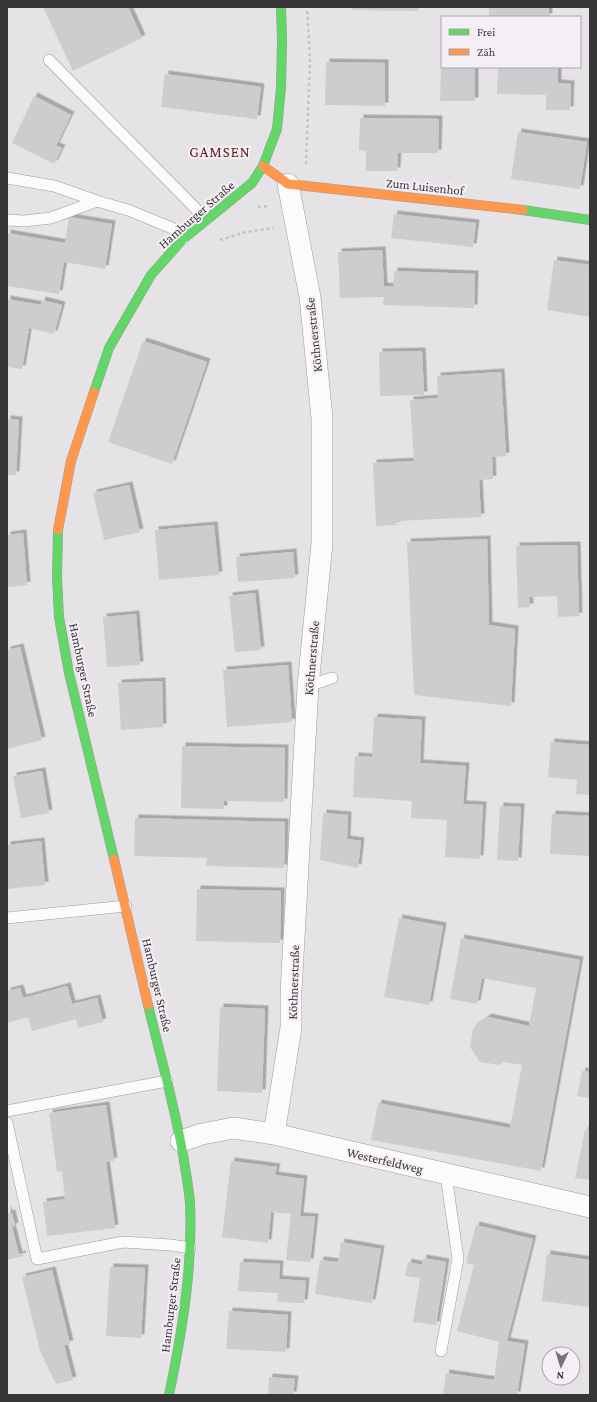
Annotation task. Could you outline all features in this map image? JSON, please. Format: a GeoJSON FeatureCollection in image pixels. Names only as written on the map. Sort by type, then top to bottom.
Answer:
{"type":"FeatureCollection","features":[{"type":"Feature","properties":{"kind":"street","name":"Hamburger Straße"},"geometry":{"type":"LineString","coordinates":[[169,1395],[187,1293],[190,1248],[190,1202],[181,1141],[67,659],[59,617],[57,577],[58,527],[71,461],[109,348],[150,275],[183,239],[252,183],[263,166],[277,129],[281,88],[281,7]]}},
{"type":"Feature","properties":{"kind":"street","name":"Zum Luisenhof"},"geometry":{"type":"LineString","coordinates":[[263,166],[288,184],[492,206],[590,220]]}},
{"type":"Feature","properties":{"kind":"street","name":"Köthnerstraße"},"geometry":{"type":"LineString","coordinates":[[274,1134],[291,1028],[308,686],[322,543],[322,418],[310,297],[288,184]]}},
{"type":"Feature","properties":{"kind":"street","name":"Westerfeldweg"},"geometry":{"type":"LineString","coordinates":[[181,1141],[202,1134],[234,1128],[274,1134],[446,1175],[590,1207]]}},
{"type":"Feature","properties":{"kind":"lane"},"geometry":{"type":"LineString","coordinates":[[49,60],[206,220]]}},
{"type":"Feature","properties":{"kind":"lane"},"geometry":{"type":"LineString","coordinates":[[7,178],[54,186],[97,202],[128,210],[172,228],[183,239]]}},
{"type":"Feature","properties":{"kind":"lane"},"geometry":{"type":"LineString","coordinates":[[7,220],[24,221],[51,218],[97,202]]}},
{"type":"Feature","properties":{"kind":"lane"},"geometry":{"type":"LineString","coordinates":[[308,686],[332,678]]}},
{"type":"Feature","properties":{"kind":"lane"},"geometry":{"type":"LineString","coordinates":[[7,918],[126,906]]}},
{"type":"Feature","properties":{"kind":"lane"},"geometry":{"type":"LineString","coordinates":[[7,1111],[166,1081]]}},
{"type":"Feature","properties":{"kind":"lane"},"geometry":{"type":"LineString","coordinates":[[7,1122],[37,1259],[123,1242],[171,1245],[190,1248]]}},
{"type":"Feature","properties":{"kind":"lane"},"geometry":{"type":"LineString","coordinates":[[441,1352],[458,1258],[446,1175]]}},
{"type":"Feature","properties":{"kind":"path"},"geometry":{"type":"LineString","coordinates":[[306,167],[310,60],[307,7]]}},
{"type":"Feature","properties":{"kind":"path"},"geometry":{"type":"LineString","coordinates":[[219,240],[246,232],[296,225]]}},
{"type":"Feature","properties":{"kind":"building"},"geometry":{"type":"Polygon","coordinates":[[[43,7],[128,7],[142,38],[73,71],[43,7]]]}},
{"type":"Feature","properties":{"kind":"building"},"geometry":{"type":"Polygon","coordinates":[[[352,7],[418,7],[418,11],[352,10],[352,7]]]}},
{"type":"Feature","properties":{"kind":"building"},"geometry":{"type":"Polygon","coordinates":[[[489,7],[549,7],[549,16],[489,16],[489,7]]]}},
{"type":"Feature","properties":{"kind":"building"},"geometry":{"type":"Polygon","coordinates":[[[326,62],[385,63],[385,106],[325,105],[326,62]]]}},
{"type":"Feature","properties":{"kind":"building"},"geometry":{"type":"Polygon","coordinates":[[[441,67],[475,68],[475,101],[440,101],[441,67]]]}},
{"type":"Feature","properties":{"kind":"building"},"geometry":{"type":"Polygon","coordinates":[[[498,68],[558,68],[558,83],[571,84],[570,110],[546,110],[546,95],[497,94],[498,68]]]}},
{"type":"Feature","properties":{"kind":"building"},"geometry":{"type":"Polygon","coordinates":[[[165,74],[261,87],[257,119],[161,107],[165,74]]]}},
{"type":"Feature","properties":{"kind":"building"},"geometry":{"type":"Polygon","coordinates":[[[34,96],[71,115],[56,146],[62,148],[54,164],[12,143],[34,96]]]}},
{"type":"Feature","properties":{"kind":"building"},"geometry":{"type":"Polygon","coordinates":[[[360,118],[439,119],[438,153],[398,153],[397,171],[366,171],[366,151],[359,150],[360,118]]]}},
{"type":"Feature","properties":{"kind":"building"},"geometry":{"type":"Polygon","coordinates":[[[518,132],[587,142],[580,189],[511,179],[518,132]]]}},
{"type":"Feature","properties":{"kind":"building"},"geometry":{"type":"Polygon","coordinates":[[[394,214],[476,223],[473,247],[391,238],[394,214]]]}},
{"type":"Feature","properties":{"kind":"building"},"geometry":{"type":"Polygon","coordinates":[[[69,217],[112,224],[105,269],[64,262],[59,294],[7,286],[7,233],[65,243],[69,217]]]}},
{"type":"Feature","properties":{"kind":"building"},"geometry":{"type":"Polygon","coordinates":[[[382,250],[384,286],[393,287],[394,271],[475,274],[474,308],[383,305],[384,297],[340,298],[338,252],[382,250]]]}},
{"type":"Feature","properties":{"kind":"building"},"geometry":{"type":"Polygon","coordinates":[[[554,260],[590,265],[590,317],[547,310],[554,260]]]}},
{"type":"Feature","properties":{"kind":"building"},"geometry":{"type":"Polygon","coordinates":[[[7,299],[41,305],[42,300],[62,305],[54,334],[29,328],[22,369],[7,367],[7,299]]]}},
{"type":"Feature","properties":{"kind":"building"},"geometry":{"type":"Polygon","coordinates":[[[143,341],[207,362],[172,464],[108,442],[143,341]]]}},
{"type":"Feature","properties":{"kind":"building"},"geometry":{"type":"Polygon","coordinates":[[[422,351],[424,395],[380,396],[379,352],[422,351]]]}},
{"type":"Feature","properties":{"kind":"building"},"geometry":{"type":"Polygon","coordinates":[[[501,372],[506,456],[492,457],[493,479],[479,480],[481,517],[396,521],[397,525],[376,526],[373,463],[414,461],[410,400],[438,398],[437,376],[501,372]]]}},
{"type":"Feature","properties":{"kind":"building"},"geometry":{"type":"Polygon","coordinates":[[[7,419],[19,420],[16,475],[7,475],[7,419]]]}},
{"type":"Feature","properties":{"kind":"building"},"geometry":{"type":"Polygon","coordinates":[[[129,485],[140,532],[104,540],[93,493],[129,485]]]}},
{"type":"Feature","properties":{"kind":"building"},"geometry":{"type":"Polygon","coordinates":[[[214,525],[219,575],[159,580],[155,530],[214,525]]]}},
{"type":"Feature","properties":{"kind":"building"},"geometry":{"type":"Polygon","coordinates":[[[23,533],[27,585],[7,587],[7,535],[23,533]]]}},
{"type":"Feature","properties":{"kind":"building"},"geometry":{"type":"Polygon","coordinates":[[[487,539],[489,625],[515,629],[511,706],[414,695],[407,542],[487,539]]]}},
{"type":"Feature","properties":{"kind":"building"},"geometry":{"type":"Polygon","coordinates":[[[577,545],[579,616],[558,617],[557,596],[529,597],[530,607],[518,608],[516,546],[577,545]]]}},
{"type":"Feature","properties":{"kind":"building"},"geometry":{"type":"Polygon","coordinates":[[[293,552],[295,578],[238,582],[236,557],[293,552]]]}},
{"type":"Feature","properties":{"kind":"building"},"geometry":{"type":"Polygon","coordinates":[[[255,593],[261,650],[235,652],[229,596],[255,593]]]}},
{"type":"Feature","properties":{"kind":"building"},"geometry":{"type":"Polygon","coordinates":[[[136,614],[140,665],[107,667],[103,617],[136,614]]]}},
{"type":"Feature","properties":{"kind":"building"},"geometry":{"type":"Polygon","coordinates":[[[20,647],[42,740],[7,749],[7,650],[20,647]]]}},
{"type":"Feature","properties":{"kind":"building"},"geometry":{"type":"Polygon","coordinates":[[[288,665],[292,722],[227,727],[223,670],[288,665]]]}},
{"type":"Feature","properties":{"kind":"building"},"geometry":{"type":"Polygon","coordinates":[[[162,681],[163,727],[121,730],[118,683],[162,681]]]}},
{"type":"Feature","properties":{"kind":"building"},"geometry":{"type":"Polygon","coordinates":[[[374,717],[422,720],[420,763],[466,766],[463,804],[483,805],[480,859],[445,857],[447,820],[411,818],[412,801],[353,797],[355,756],[372,757],[374,717]]]}},
{"type":"Feature","properties":{"kind":"building"},"geometry":{"type":"Polygon","coordinates":[[[551,742],[590,745],[590,795],[576,794],[577,780],[548,777],[551,742]]]}},
{"type":"Feature","properties":{"kind":"building"},"geometry":{"type":"Polygon","coordinates":[[[182,746],[285,748],[284,802],[224,801],[224,809],[181,808],[182,746]]]}},
{"type":"Feature","properties":{"kind":"building"},"geometry":{"type":"Polygon","coordinates":[[[42,771],[49,813],[21,818],[13,776],[42,771]]]}},
{"type":"Feature","properties":{"kind":"building"},"geometry":{"type":"Polygon","coordinates":[[[500,806],[521,807],[518,861],[497,860],[500,806]]]}},
{"type":"Feature","properties":{"kind":"building"},"geometry":{"type":"Polygon","coordinates":[[[323,813],[348,815],[347,839],[361,841],[358,868],[320,860],[323,813]]]}},
{"type":"Feature","properties":{"kind":"building"},"geometry":{"type":"Polygon","coordinates":[[[552,814],[590,816],[590,856],[550,854],[552,814]]]}},
{"type":"Feature","properties":{"kind":"building"},"geometry":{"type":"Polygon","coordinates":[[[135,818],[285,822],[284,868],[206,866],[207,858],[134,856],[135,818]]]}},
{"type":"Feature","properties":{"kind":"building"},"geometry":{"type":"Polygon","coordinates":[[[41,841],[45,885],[7,889],[7,845],[41,841]]]}},
{"type":"Feature","properties":{"kind":"building"},"geometry":{"type":"Polygon","coordinates":[[[197,889],[281,891],[280,943],[196,941],[197,889]]]}},
{"type":"Feature","properties":{"kind":"building"},"geometry":{"type":"Polygon","coordinates":[[[399,918],[443,926],[429,1005],[384,997],[399,918]]]}},
{"type":"Feature","properties":{"kind":"building"},"geometry":{"type":"Polygon","coordinates":[[[461,938],[580,960],[541,1171],[371,1140],[378,1103],[510,1128],[522,1065],[504,1062],[500,1065],[480,1062],[470,1047],[473,1028],[488,1017],[529,1026],[536,988],[482,978],[477,1004],[450,999],[461,938]]]}},
{"type":"Feature","properties":{"kind":"building"},"geometry":{"type":"Polygon","coordinates":[[[67,986],[72,1004],[97,998],[103,1022],[78,1028],[76,1019],[32,1031],[28,1017],[7,1023],[7,991],[20,988],[23,998],[67,986]]]}},
{"type":"Feature","properties":{"kind":"building"},"geometry":{"type":"Polygon","coordinates":[[[220,1007],[265,1009],[262,1093],[217,1091],[220,1007]]]}},
{"type":"Feature","properties":{"kind":"building"},"geometry":{"type":"Polygon","coordinates":[[[582,1071],[590,1072],[590,1098],[577,1096],[582,1071]]]}},
{"type":"Feature","properties":{"kind":"building"},"geometry":{"type":"Polygon","coordinates":[[[106,1105],[114,1161],[106,1162],[115,1228],[47,1236],[43,1202],[65,1199],[62,1171],[57,1172],[49,1113],[106,1105]]]}},
{"type":"Feature","properties":{"kind":"building"},"geometry":{"type":"Polygon","coordinates":[[[585,1130],[590,1131],[590,1180],[575,1178],[585,1130]]]}},
{"type":"Feature","properties":{"kind":"building"},"geometry":{"type":"Polygon","coordinates":[[[231,1161],[277,1167],[275,1175],[304,1179],[300,1216],[315,1217],[310,1262],[286,1260],[291,1214],[271,1212],[268,1243],[222,1237],[231,1161]]]}},
{"type":"Feature","properties":{"kind":"building"},"geometry":{"type":"Polygon","coordinates":[[[7,1209],[9,1214],[12,1213],[15,1226],[12,1227],[19,1255],[23,1254],[23,1256],[7,1260],[7,1209]]]}},
{"type":"Feature","properties":{"kind":"building"},"geometry":{"type":"Polygon","coordinates":[[[476,1225],[533,1239],[507,1341],[525,1344],[517,1395],[443,1395],[446,1373],[494,1380],[499,1342],[457,1331],[474,1265],[466,1263],[476,1225]]]}},
{"type":"Feature","properties":{"kind":"building"},"geometry":{"type":"Polygon","coordinates":[[[341,1242],[381,1249],[372,1303],[315,1294],[320,1260],[338,1262],[341,1242]]]}},
{"type":"Feature","properties":{"kind":"building"},"geometry":{"type":"Polygon","coordinates":[[[547,1254],[590,1260],[590,1307],[542,1301],[547,1254]]]}},
{"type":"Feature","properties":{"kind":"building"},"geometry":{"type":"Polygon","coordinates":[[[423,1258],[446,1262],[436,1325],[413,1322],[420,1278],[405,1276],[408,1262],[422,1265],[423,1258]]]}},
{"type":"Feature","properties":{"kind":"building"},"geometry":{"type":"Polygon","coordinates":[[[240,1262],[280,1264],[279,1279],[306,1281],[304,1303],[277,1302],[278,1293],[238,1291],[240,1262]]]}},
{"type":"Feature","properties":{"kind":"building"},"geometry":{"type":"Polygon","coordinates":[[[110,1267],[145,1268],[141,1338],[106,1336],[110,1267]]]}},
{"type":"Feature","properties":{"kind":"building"},"geometry":{"type":"Polygon","coordinates":[[[52,1270],[70,1344],[64,1345],[73,1380],[56,1384],[40,1351],[22,1277],[52,1270]]]}},
{"type":"Feature","properties":{"kind":"building"},"geometry":{"type":"Polygon","coordinates":[[[229,1311],[288,1315],[286,1352],[226,1349],[229,1311]]]}},
{"type":"Feature","properties":{"kind":"building"},"geometry":{"type":"Polygon","coordinates":[[[269,1377],[295,1379],[293,1395],[268,1395],[269,1377]]]}},
{"type":"Feature","properties":{"kind":"traffic: fast"},"geometry":{"type":"LineString","coordinates":[[94,392],[109,348],[151,275],[183,239],[252,183],[263,166],[277,129],[281,88],[281,7]]}},
{"type":"Feature","properties":{"kind":"traffic: fast"},"geometry":{"type":"LineString","coordinates":[[523,210],[590,220]]}},
{"type":"Feature","properties":{"kind":"traffic: fast"},"geometry":{"type":"LineString","coordinates":[[58,530],[57,577],[59,617],[69,673],[114,859]]}},
{"type":"Feature","properties":{"kind":"traffic: fast"},"geometry":{"type":"LineString","coordinates":[[148,1005],[178,1126],[190,1203],[190,1252],[186,1300],[169,1395]]}},
{"type":"Feature","properties":{"kind":"traffic: slow"},"geometry":{"type":"LineString","coordinates":[[263,166],[288,184],[523,210]]}},
{"type":"Feature","properties":{"kind":"traffic: slow"},"geometry":{"type":"LineString","coordinates":[[58,530],[71,461],[94,392]]}},
{"type":"Feature","properties":{"kind":"traffic: slow"},"geometry":{"type":"LineString","coordinates":[[114,859],[148,1005]]}},
{"type":"Feature","properties":{"kind":"district","name":"GAMSEN"},"geometry":{"type":"Point","coordinates":[220,152]}}]}
